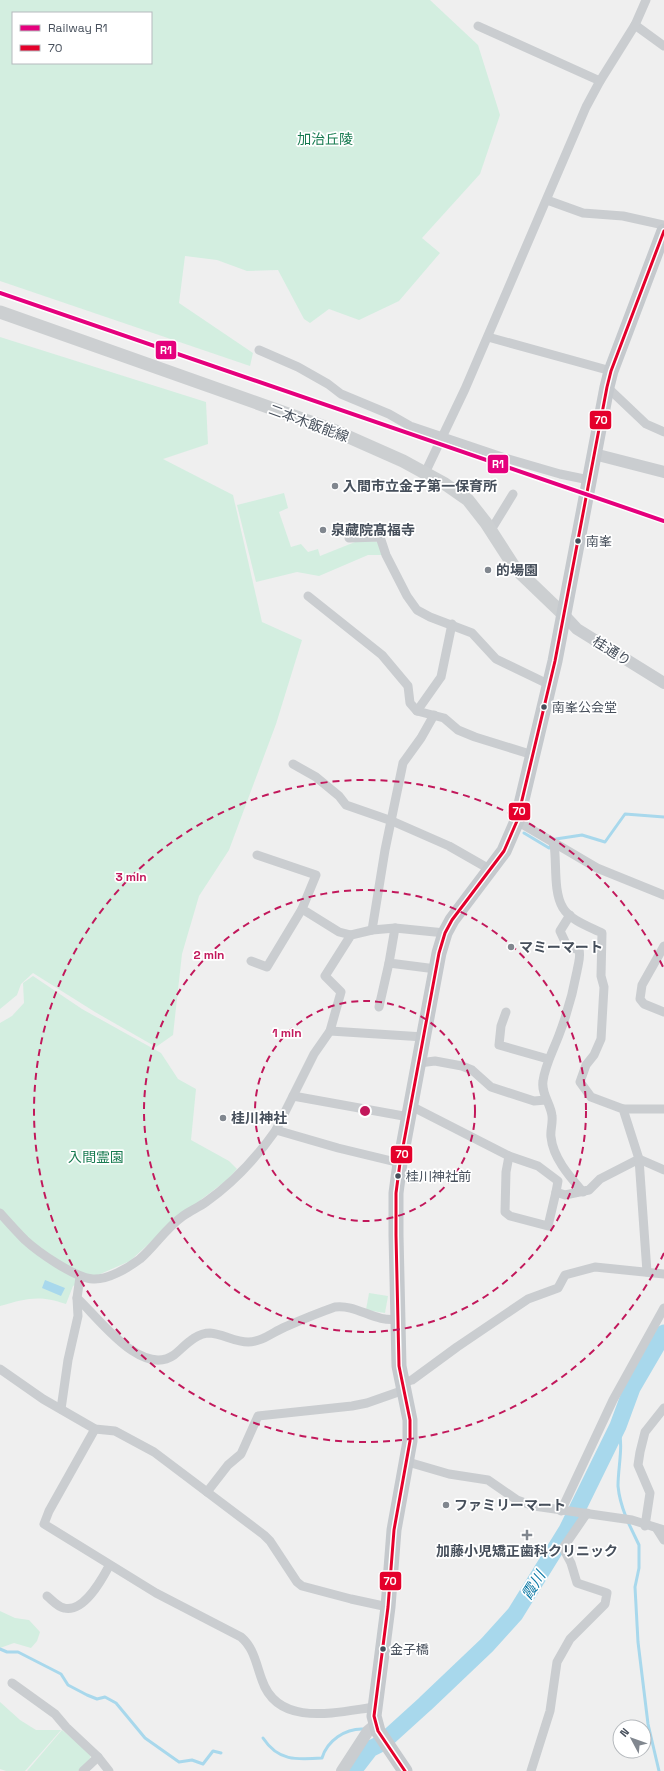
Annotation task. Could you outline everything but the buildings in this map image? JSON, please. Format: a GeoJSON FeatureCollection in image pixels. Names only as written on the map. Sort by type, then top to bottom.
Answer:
{"type":"FeatureCollection","features":[{"type":"Feature","properties":{"kind":"main road"},"geometry":{"type":"LineString","coordinates":[[405,1771],[381,1735],[375,1707],[388,1607],[394,1530],[408,1462],[410,1441],[410,1420],[399,1366],[396,1193],[400,1163],[436,969],[445,933],[459,909],[491,870],[504,851],[517,822],[550,686],[611,370],[664,232]]}},
{"type":"Feature","properties":{"kind":"main road","name":"二本木飯能線"},"geometry":{"type":"LineString","coordinates":[[0,312],[333,430],[380,450],[425,473],[445,484],[468,500],[491,530],[515,568],[564,616]]}},
{"type":"Feature","properties":{"kind":"street"},"geometry":{"type":"LineString","coordinates":[[425,473],[443,437],[488,337],[571,142],[600,81],[635,25],[646,0]]}},
{"type":"Feature","properties":{"kind":"street"},"geometry":{"type":"LineString","coordinates":[[635,25],[664,46]]}},
{"type":"Feature","properties":{"kind":"street"},"geometry":{"type":"LineString","coordinates":[[478,26],[600,81]]}},
{"type":"Feature","properties":{"kind":"street"},"geometry":{"type":"LineString","coordinates":[[547,200],[583,213],[623,216],[664,225]]}},
{"type":"Feature","properties":{"kind":"street"},"geometry":{"type":"LineString","coordinates":[[488,337],[611,370]]}},
{"type":"Feature","properties":{"kind":"street"},"geometry":{"type":"LineString","coordinates":[[259,350],[298,367],[328,384],[341,394],[375,408],[410,426],[560,474],[589,480]]}},
{"type":"Feature","properties":{"kind":"street"},"geometry":{"type":"LineString","coordinates":[[607,387],[646,424],[664,432]]}},
{"type":"Feature","properties":{"kind":"street"},"geometry":{"type":"LineString","coordinates":[[594,454],[664,472]]}},
{"type":"Feature","properties":{"kind":"street"},"geometry":{"type":"LineString","coordinates":[[491,530],[513,494]]}},
{"type":"Feature","properties":{"kind":"street"},"geometry":{"type":"LineString","coordinates":[[349,538],[380,537],[386,555],[417,610],[430,618],[452,624],[472,633],[496,660],[550,686]]}},
{"type":"Feature","properties":{"kind":"street"},"geometry":{"type":"LineString","coordinates":[[308,596],[382,655],[408,686],[410,703],[417,711],[444,718],[458,730],[475,737],[534,755]]}},
{"type":"Feature","properties":{"kind":"street","name":"桂通り"},"geometry":{"type":"LineString","coordinates":[[564,616],[577,629],[664,683]]}},
{"type":"Feature","properties":{"kind":"street"},"geometry":{"type":"LineString","coordinates":[[417,711],[441,677],[452,624]]}},
{"type":"Feature","properties":{"kind":"street"},"geometry":{"type":"LineString","coordinates":[[372,930],[385,850],[403,763],[421,738],[434,715]]}},
{"type":"Feature","properties":{"kind":"street"},"geometry":{"type":"LineString","coordinates":[[293,764],[316,777],[339,796],[346,805],[392,820],[450,846],[491,870]]}},
{"type":"Feature","properties":{"kind":"street"},"geometry":{"type":"LineString","coordinates":[[517,822],[597,868],[664,895]]}},
{"type":"Feature","properties":{"kind":"street"},"geometry":{"type":"LineString","coordinates":[[554,844],[557,890],[563,909],[602,934],[601,976],[604,987],[601,1039],[594,1055],[586,1065],[580,1082],[591,1097],[623,1109],[664,1109]]}},
{"type":"Feature","properties":{"kind":"street"},"geometry":{"type":"LineString","coordinates":[[251,961],[267,967],[302,909],[316,875],[257,854]]}},
{"type":"Feature","properties":{"kind":"street"},"geometry":{"type":"LineString","coordinates":[[302,909],[339,932],[351,935],[372,930],[395,928],[445,933]]}},
{"type":"Feature","properties":{"kind":"street"},"geometry":{"type":"LineString","coordinates":[[570,914],[560,931],[567,946],[579,950],[578,966],[572,998],[558,1037],[548,1059],[543,1084],[546,1100],[551,1108],[551,1138],[561,1165],[583,1192]]}},
{"type":"Feature","properties":{"kind":"street"},"geometry":{"type":"LineString","coordinates":[[379,1007],[389,964],[395,928]]}},
{"type":"Feature","properties":{"kind":"street"},"geometry":{"type":"LineString","coordinates":[[1,1217],[26,1240],[80,1276],[93,1279],[102,1278],[120,1271],[134,1263],[183,1216],[206,1202],[228,1185],[276,1130],[314,1054],[330,1031],[342,992],[325,976],[351,935]]}},
{"type":"Feature","properties":{"kind":"street"},"geometry":{"type":"LineString","coordinates":[[664,946],[642,985],[640,999],[644,1004],[664,1012]]}},
{"type":"Feature","properties":{"kind":"street"},"geometry":{"type":"LineString","coordinates":[[389,964],[436,969]]}},
{"type":"Feature","properties":{"kind":"street"},"geometry":{"type":"LineString","coordinates":[[506,1012],[499,1034],[499,1045],[548,1059]]}},
{"type":"Feature","properties":{"kind":"street"},"geometry":{"type":"LineString","coordinates":[[330,1031],[424,1037]]}},
{"type":"Feature","properties":{"kind":"street"},"geometry":{"type":"LineString","coordinates":[[419,1063],[435,1061],[462,1066],[472,1070],[491,1087],[534,1101],[546,1100]]}},
{"type":"Feature","properties":{"kind":"street"},"geometry":{"type":"LineString","coordinates":[[293,1096],[410,1112],[509,1156],[538,1166],[558,1181],[548,1226],[510,1216],[505,1212],[506,1172],[509,1156]]}},
{"type":"Feature","properties":{"kind":"street"},"geometry":{"type":"LineString","coordinates":[[623,1109],[639,1159],[647,1272]]}},
{"type":"Feature","properties":{"kind":"street"},"geometry":{"type":"LineString","coordinates":[[276,1130],[338,1148],[400,1163]]}},
{"type":"Feature","properties":{"kind":"street"},"geometry":{"type":"LineString","coordinates":[[556,1192],[565,1195],[589,1190],[600,1179],[639,1159]]}},
{"type":"Feature","properties":{"kind":"street"},"geometry":{"type":"LineString","coordinates":[[639,1159],[664,1170]]}},
{"type":"Feature","properties":{"kind":"street"},"geometry":{"type":"LineString","coordinates":[[207,1492],[228,1465],[241,1454],[258,1416],[352,1406],[366,1403],[403,1386],[528,1299],[558,1288],[565,1275],[595,1267],[664,1274]]}},
{"type":"Feature","properties":{"kind":"street"},"geometry":{"type":"LineString","coordinates":[[61,1409],[68,1360],[78,1316],[77,1298],[80,1276]]}},
{"type":"Feature","properties":{"kind":"street"},"geometry":{"type":"LineString","coordinates":[[77,1298],[127,1346],[141,1356],[155,1361],[173,1355],[193,1339],[209,1333],[248,1342],[262,1339],[283,1328],[336,1307],[344,1306],[371,1317],[390,1320],[398,1319]]}},
{"type":"Feature","properties":{"kind":"street"},"geometry":{"type":"LineString","coordinates":[[564,1512],[613,1400],[664,1308]]}},
{"type":"Feature","properties":{"kind":"street"},"geometry":{"type":"LineString","coordinates":[[0,1369],[10,1378],[95,1429],[115,1431],[137,1441],[154,1452],[267,1538],[288,1569],[302,1586],[321,1592],[388,1607]]}},
{"type":"Feature","properties":{"kind":"street"},"geometry":{"type":"LineString","coordinates":[[645,1526],[650,1493],[638,1465],[640,1452],[645,1432],[664,1408]]}},
{"type":"Feature","properties":{"kind":"street"},"geometry":{"type":"LineString","coordinates":[[95,1429],[49,1511],[44,1524],[109,1566],[156,1593],[241,1637],[251,1648],[265,1689],[275,1702],[285,1709],[292,1711],[324,1713],[375,1707]]}},
{"type":"Feature","properties":{"kind":"street"},"geometry":{"type":"LineString","coordinates":[[408,1462],[449,1474],[488,1480],[517,1500],[534,1506],[564,1512],[584,1513],[632,1520],[645,1526],[661,1530],[664,1540]]}},
{"type":"Feature","properties":{"kind":"street"},"geometry":{"type":"LineString","coordinates":[[531,1771],[550,1711],[554,1670],[557,1662],[570,1639],[605,1604],[607,1593],[577,1583],[571,1563],[563,1548],[584,1513]]}},
{"type":"Feature","properties":{"kind":"street"},"geometry":{"type":"LineString","coordinates":[[47,1596],[65,1609],[73,1608],[93,1593],[109,1566]]}},
{"type":"Feature","properties":{"kind":"street"},"geometry":{"type":"LineString","coordinates":[[12,1683],[55,1714],[110,1771]]}},
{"type":"Feature","properties":{"kind":"street"},"geometry":{"type":"LineString","coordinates":[[342,1771],[368,1731],[381,1735]]}},
{"type":"Feature","properties":{"kind":"street"},"geometry":{"type":"LineString","coordinates":[[83,1771],[98,1757]]}},
{"type":"Feature","properties":{"kind":"green space","name":"加治丘陵"},"geometry":{"type":"Polygon","coordinates":[[[0,0],[430,0],[478,45],[500,115],[480,174],[422,238],[440,253],[399,301],[359,320],[329,309],[310,323],[304,319],[278,270],[247,271],[217,260],[185,256],[179,303],[253,353],[250,366],[0,281],[0,0]]]}},
{"type":"Feature","properties":{"kind":"green space"},"geometry":{"type":"Polygon","coordinates":[[[0,337],[206,402],[208,444],[163,459],[233,495],[262,622],[302,640],[276,724],[229,850],[199,896],[182,954],[173,1035],[156,1047],[95,1012],[33,973],[21,984],[17,995],[0,1009],[0,337]]]}},
{"type":"Feature","properties":{"kind":"green space"},"geometry":{"type":"Polygon","coordinates":[[[284,493],[288,508],[279,512],[291,547],[301,544],[308,552],[318,549],[320,556],[360,540],[380,542],[383,555],[368,555],[319,576],[297,572],[256,582],[237,505],[284,493]]]}},
{"type":"Feature","properties":{"kind":"green space","name":"入間霊園"},"geometry":{"type":"Polygon","coordinates":[[[33,976],[82,1009],[161,1053],[178,1079],[196,1089],[191,1140],[229,1161],[237,1169],[227,1180],[178,1217],[130,1261],[73,1286],[66,1304],[48,1299],[26,1299],[0,1306],[0,1023],[12,1016],[24,1003],[23,983],[33,976]]]}},
{"type":"Feature","properties":{"kind":"green space"},"geometry":{"type":"Polygon","coordinates":[[[369,1293],[388,1296],[385,1313],[366,1310],[369,1293]]]}},
{"type":"Feature","properties":{"kind":"green space"},"geometry":{"type":"Polygon","coordinates":[[[0,1611],[15,1618],[29,1620],[40,1632],[37,1641],[31,1648],[14,1643],[0,1648],[0,1611]]]}},
{"type":"Feature","properties":{"kind":"green space"},"geometry":{"type":"Polygon","coordinates":[[[0,1702],[20,1720],[36,1730],[61,1730],[25,1771],[6,1771],[0,1769],[0,1702]]]}},
{"type":"Feature","properties":{"kind":"green space"},"geometry":{"type":"Polygon","coordinates":[[[62,1730],[91,1754],[90,1759],[78,1771],[27,1771],[62,1730]]]}},
{"type":"Feature","properties":{"kind":"water"},"geometry":{"type":"Polygon","coordinates":[[[45,1280],[65,1288],[61,1296],[42,1288],[45,1280]]]}},
{"type":"Feature","properties":{"kind":"waterway"},"geometry":{"type":"LineString","coordinates":[[524,833],[549,848],[556,839],[582,835],[605,842],[625,814],[664,817]]}},
{"type":"Feature","properties":{"kind":"waterway","name":"霞川"},"geometry":{"type":"LineString","coordinates":[[353,1771],[370,1749],[382,1743],[425,1704],[487,1645],[515,1614],[567,1530],[618,1426],[632,1388],[664,1333]]}},
{"type":"Feature","properties":{"kind":"waterway"},"geometry":{"type":"LineString","coordinates":[[618,1426],[621,1441],[618,1486],[626,1517]]}},
{"type":"Feature","properties":{"kind":"waterway"},"geometry":{"type":"LineString","coordinates":[[628,1522],[639,1545],[639,1568],[635,1587],[638,1642],[648,1724],[659,1771]]}},
{"type":"Feature","properties":{"kind":"waterway"},"geometry":{"type":"LineString","coordinates":[[0,1649],[7,1652],[18,1652],[61,1674],[68,1685],[87,1695],[97,1699],[105,1697],[116,1703],[145,1738],[179,1762],[192,1760],[203,1764],[213,1751],[221,1753]]}},
{"type":"Feature","properties":{"kind":"waterway"},"geometry":{"type":"LineString","coordinates":[[263,1738],[269,1746],[281,1755],[296,1759],[322,1758],[324,1752],[332,1741],[344,1733],[357,1729],[364,1729]]}},
{"type":"Feature","properties":{"kind":"rail line","name":"R1"},"geometry":{"type":"LineString","coordinates":[[0,293],[664,521]]}},
{"type":"Feature","properties":{"kind":"transit line","name":"70"},"geometry":{"type":"LineString","coordinates":[[405,1771],[378,1731],[374,1716],[388,1607],[394,1530],[410,1441],[410,1420],[399,1366],[396,1193],[400,1163],[439,953],[445,933],[452,920],[504,851],[517,821],[555,661],[607,387],[611,371],[664,231]]}},
{"type":"Feature","properties":{"kind":"place","name":"入間市立金子第一保育所"},"geometry":{"type":"Point","coordinates":[335,486]}},
{"type":"Feature","properties":{"kind":"place","name":"泉藏院髙福寺"},"geometry":{"type":"Point","coordinates":[323,530]}},
{"type":"Feature","properties":{"kind":"place","name":"南峯"},"geometry":{"type":"Point","coordinates":[578,541]}},
{"type":"Feature","properties":{"kind":"place","name":"的場園"},"geometry":{"type":"Point","coordinates":[488,570]}},
{"type":"Feature","properties":{"kind":"place","name":"南峯公会堂"},"geometry":{"type":"Point","coordinates":[544,707]}},
{"type":"Feature","properties":{"kind":"place","name":"マミーマート"},"geometry":{"type":"Point","coordinates":[511,947]}},
{"type":"Feature","properties":{"kind":"place","name":"桂川神社"},"geometry":{"type":"Point","coordinates":[223,1118]}},
{"type":"Feature","properties":{"kind":"place","name":"桂川神社前"},"geometry":{"type":"Point","coordinates":[398,1176]}},
{"type":"Feature","properties":{"kind":"place","name":"ファミリーマート"},"geometry":{"type":"Point","coordinates":[446,1505]}},
{"type":"Feature","properties":{"kind":"place","name":"加藤小児矯正歯科クリニック"},"geometry":{"type":"Point","coordinates":[527,1535]}},
{"type":"Feature","properties":{"kind":"place","name":"金子橋"},"geometry":{"type":"Point","coordinates":[383,1649]}}]}
